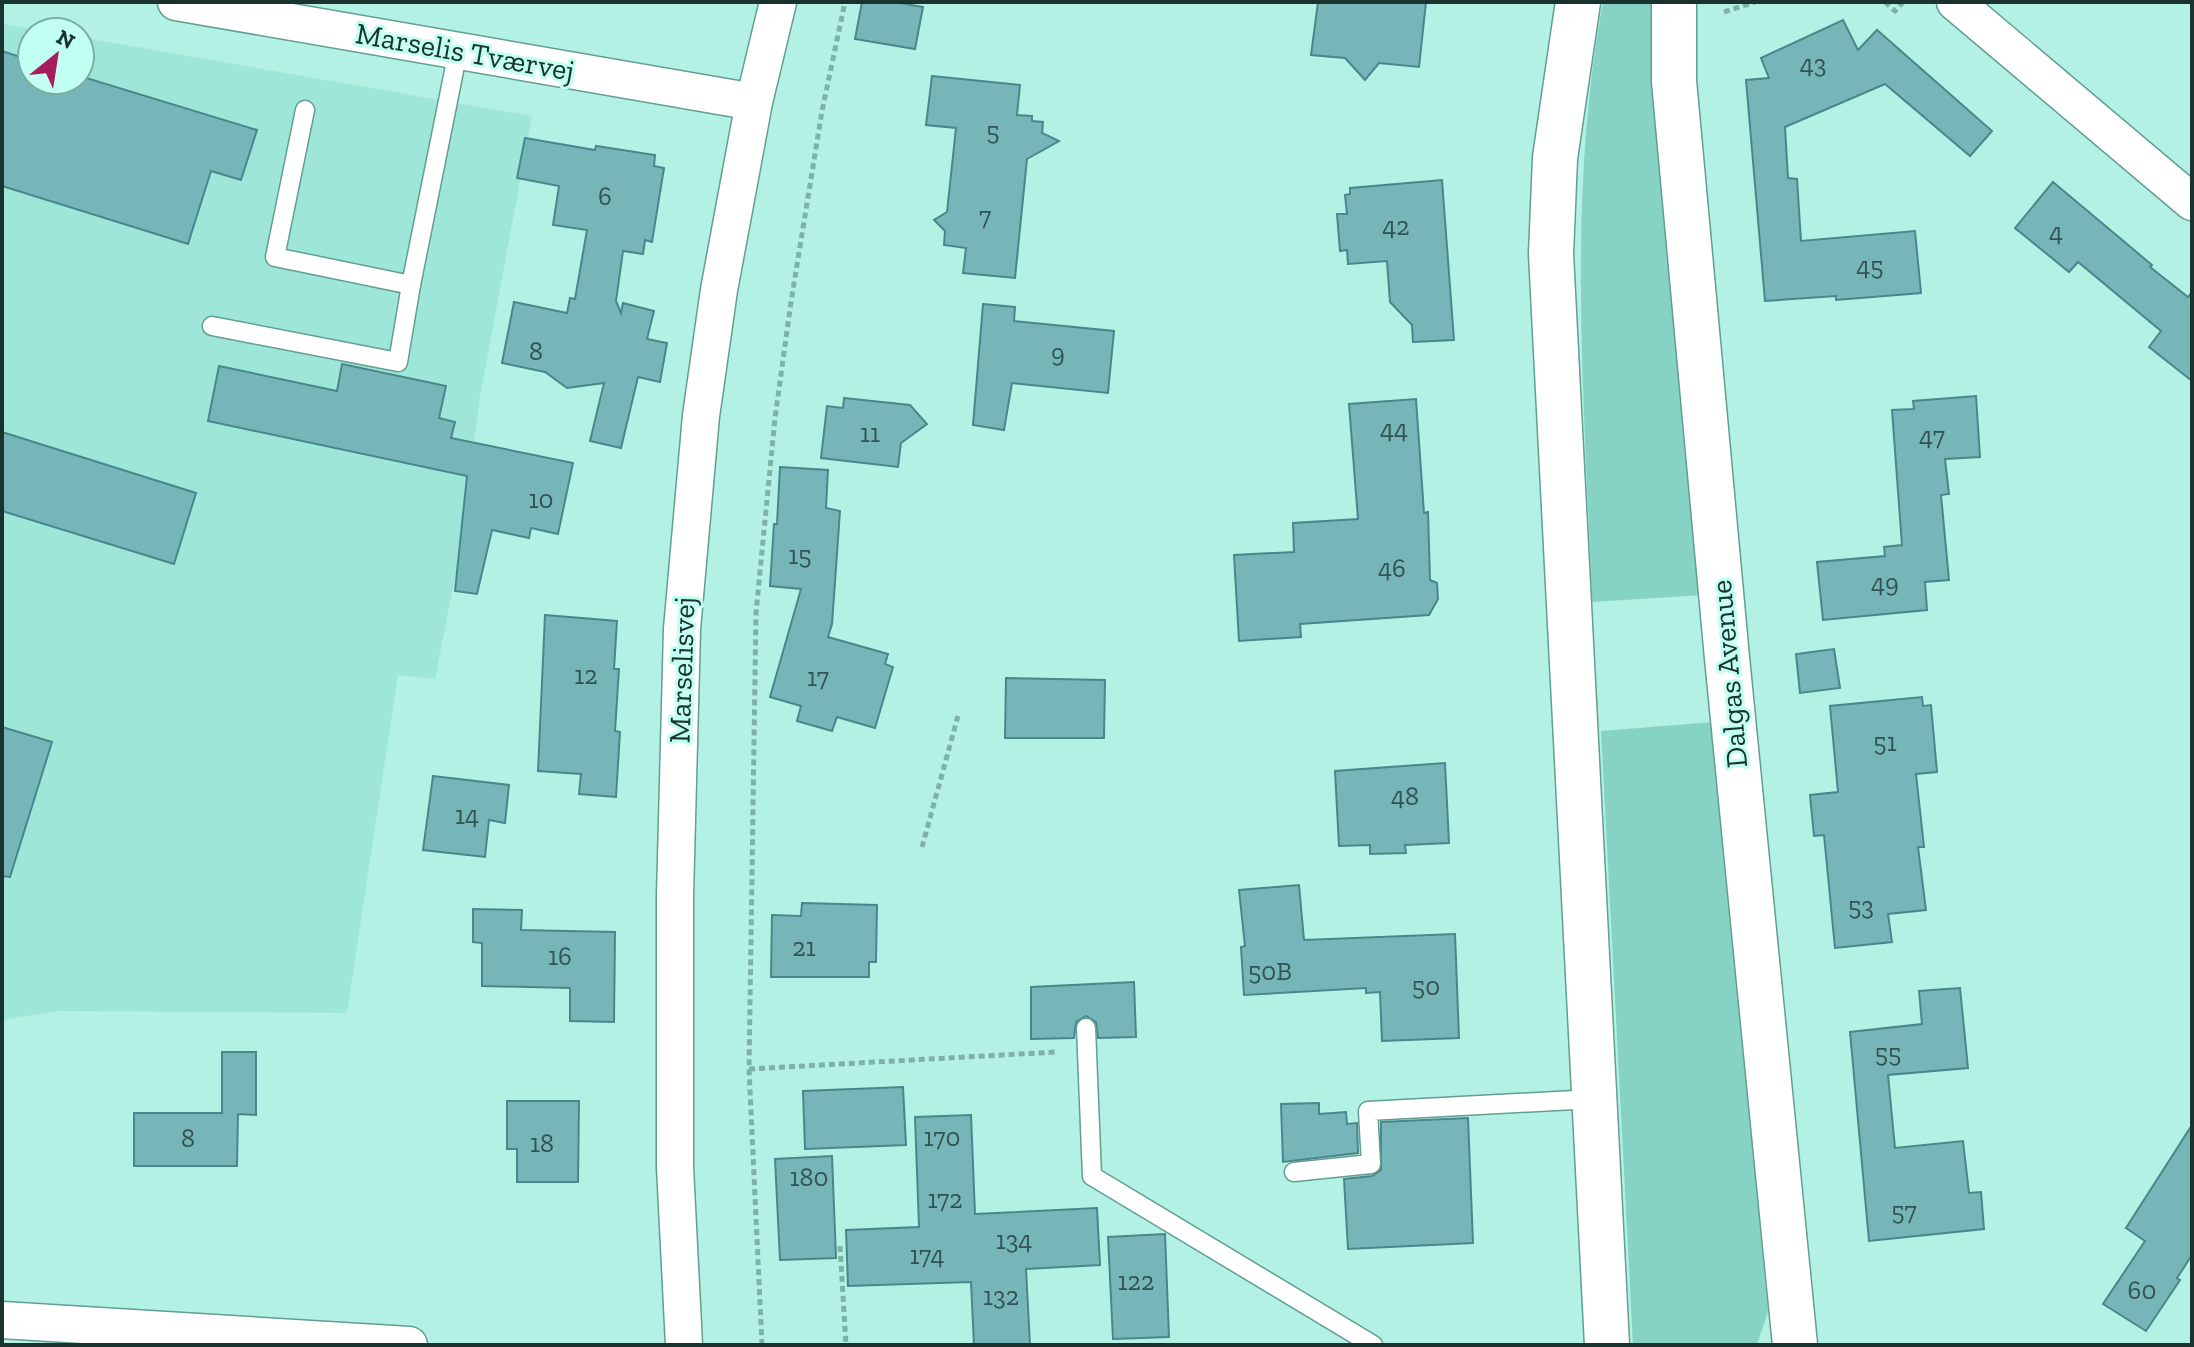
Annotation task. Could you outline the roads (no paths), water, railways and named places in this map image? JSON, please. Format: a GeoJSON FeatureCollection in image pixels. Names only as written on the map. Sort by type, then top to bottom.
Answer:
{"type":"FeatureCollection","features":[{"type":"Feature","properties":{"kind":"street","name":"Marselis Tværvej"},"geometry":{"type":"LineString","coordinates":[[176,2],[754,102]]}},
{"type":"Feature","properties":{"kind":"street","name":"Marselisvej"},"geometry":{"type":"LineString","coordinates":[[684,1345],[675,1167],[675,896],[682,629],[701,416],[719,290],[754,102],[778,2]]}},
{"type":"Feature","properties":{"kind":"street"},"geometry":{"type":"LineString","coordinates":[[1578,2],[1555,158],[1551,254],[1607,1345]]}},
{"type":"Feature","properties":{"kind":"street","name":"Dalgas Avenue"},"geometry":{"type":"LineString","coordinates":[[1674,2],[1674,81],[1678,128],[1795,1345]]}},
{"type":"Feature","properties":{"kind":"street"},"geometry":{"type":"LineString","coordinates":[[1955,2],[2192,202]]}},
{"type":"Feature","properties":{"kind":"street"},"geometry":{"type":"LineString","coordinates":[[2,1320],[409,1345]]}},
{"type":"Feature","properties":{"kind":"lane"},"geometry":{"type":"LineString","coordinates":[[212,326],[398,362],[458,51]]}},
{"type":"Feature","properties":{"kind":"lane"},"geometry":{"type":"LineString","coordinates":[[305,110],[275,257],[411,285]]}},
{"type":"Feature","properties":{"kind":"lane"},"geometry":{"type":"LineString","coordinates":[[1086,1028],[1092,1176],[1373,1345]]}},
{"type":"Feature","properties":{"kind":"lane"},"geometry":{"type":"LineString","coordinates":[[1294,1172],[1371,1164],[1368,1111],[1593,1099]]}}]}
